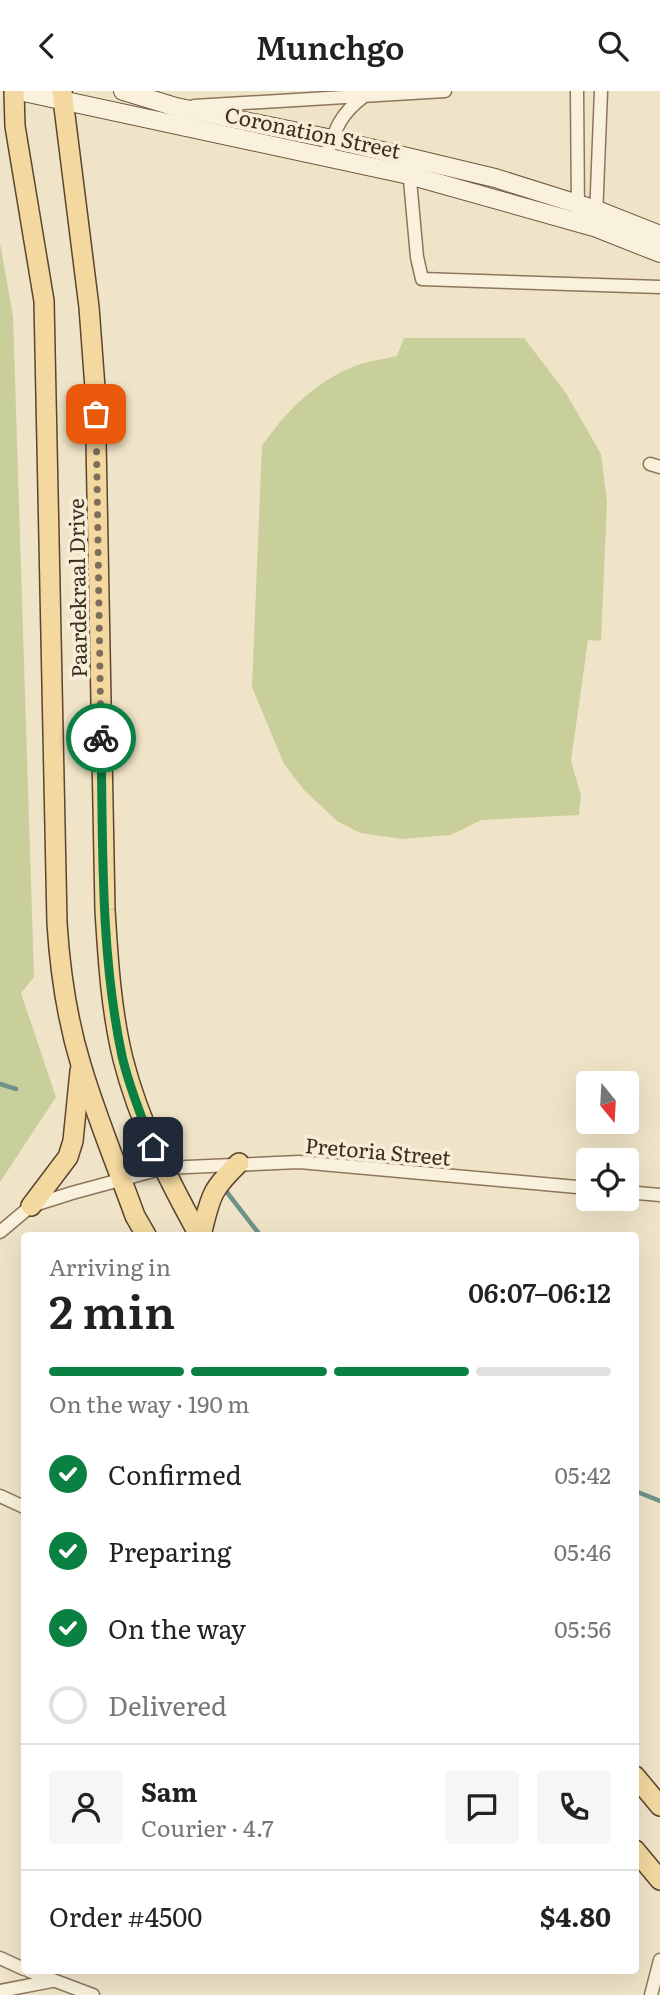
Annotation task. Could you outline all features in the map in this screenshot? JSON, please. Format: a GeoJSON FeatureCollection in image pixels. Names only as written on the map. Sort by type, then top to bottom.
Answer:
{"type":"FeatureCollection","features":[{"type":"Feature","properties":{"kind":"main road","name":"Coronation Street"},"geometry":{"type":"LineString","coordinates":[[17,91],[62,96],[326,157],[495,178],[587,216]]}},
{"type":"Feature","properties":{"kind":"main road","name":"Paardekraal Drive"},"geometry":{"type":"LineString","coordinates":[[17,91],[15,125],[44,301],[57,923],[64,991],[81,1065],[135,1216],[144,1232]]}},
{"type":"Feature","properties":{"kind":"main road","name":"Coronation Street"},"geometry":{"type":"LineString","coordinates":[[123,91],[176,107],[332,139],[409,167]]}},
{"type":"Feature","properties":{"kind":"main road","name":"Paardekraal Drive"},"geometry":{"type":"LineString","coordinates":[[62,96],[89,307],[95,388],[105,910],[109,976],[123,1059],[153,1147],[198,1232]]}},
{"type":"Feature","properties":{"kind":"main road"},"geometry":{"type":"LineString","coordinates":[[587,216],[660,235]]}},
{"type":"Feature","properties":{"kind":"main road"},"geometry":{"type":"LineString","coordinates":[[587,216],[660,253]]}},
{"type":"Feature","properties":{"kind":"main road"},"geometry":{"type":"LineString","coordinates":[[31,1206],[68,1157],[73,1141],[81,1065]]}},
{"type":"Feature","properties":{"kind":"main road"},"geometry":{"type":"LineString","coordinates":[[201,1232],[214,1190],[239,1163]]}},
{"type":"Feature","properties":{"kind":"main road"},"geometry":{"type":"LineString","coordinates":[[639,1781],[660,1806]]}},
{"type":"Feature","properties":{"kind":"main road"},"geometry":{"type":"LineString","coordinates":[[639,1855],[660,1880]]}},
{"type":"Feature","properties":{"kind":"street"},"geometry":{"type":"LineString","coordinates":[[176,107],[445,91]]}},
{"type":"Feature","properties":{"kind":"street"},"geometry":{"type":"LineString","coordinates":[[577,91],[587,216]]}},
{"type":"Feature","properties":{"kind":"street"},"geometry":{"type":"LineString","coordinates":[[587,216],[601,91]]}},
{"type":"Feature","properties":{"kind":"street"},"geometry":{"type":"LineString","coordinates":[[326,157],[341,119],[349,108],[363,97]]}},
{"type":"Feature","properties":{"kind":"street"},"geometry":{"type":"LineString","coordinates":[[409,167],[417,257],[422,279],[660,287]]}},
{"type":"Feature","properties":{"kind":"street","name":"Pretoria Street"},"geometry":{"type":"LineString","coordinates":[[31,1206],[164,1168],[239,1163],[299,1162],[576,1187]]}},
{"type":"Feature","properties":{"kind":"street"},"geometry":{"type":"LineString","coordinates":[[639,1193],[660,1195]]}},
{"type":"Feature","properties":{"kind":"street"},"geometry":{"type":"LineString","coordinates":[[0,1232],[31,1206]]}},
{"type":"Feature","properties":{"kind":"street"},"geometry":{"type":"LineString","coordinates":[[0,1496],[21,1506]]}},
{"type":"Feature","properties":{"kind":"street"},"geometry":{"type":"LineString","coordinates":[[0,1958],[21,1967]]}},
{"type":"Feature","properties":{"kind":"street"},"geometry":{"type":"LineString","coordinates":[[651,1995],[660,1961]]}},
{"type":"Feature","properties":{"kind":"street"},"geometry":{"type":"LineString","coordinates":[[37,1974],[93,1995]]}},
{"type":"Feature","properties":{"kind":"street"},"geometry":{"type":"LineString","coordinates":[[0,1991],[52,1980]]}},
{"type":"Feature","properties":{"kind":"green space"},"geometry":{"type":"Polygon","coordinates":[[[0,243],[13,316],[34,977],[21,993],[56,1097],[0,1182],[0,243]]]}},
{"type":"Feature","properties":{"kind":"green space"},"geometry":{"type":"Polygon","coordinates":[[[404,338],[524,338],[566,393],[601,454],[607,502],[601,641],[588,640],[571,761],[581,796],[579,815],[481,820],[451,835],[402,839],[360,833],[337,821],[304,790],[284,764],[252,687],[262,446],[292,409],[315,389],[355,366],[397,356],[404,338]]]}},
{"type":"Feature","properties":{"kind":"waterway"},"geometry":{"type":"LineString","coordinates":[[0,1084],[16,1089]]}},
{"type":"Feature","properties":{"kind":"waterway"},"geometry":{"type":"LineString","coordinates":[[226,1191],[258,1232]]}},
{"type":"Feature","properties":{"kind":"waterway"},"geometry":{"type":"LineString","coordinates":[[639,1493],[660,1501]]}},
{"type":"Feature","properties":{"kind":"way so far"},"geometry":{"type":"LineString","coordinates":[[96,414],[101,738]]}},
{"type":"Feature","properties":{"kind":"route"},"geometry":{"type":"LineString","coordinates":[[101,738],[109,976],[123,1059],[153,1147]]}}]}
